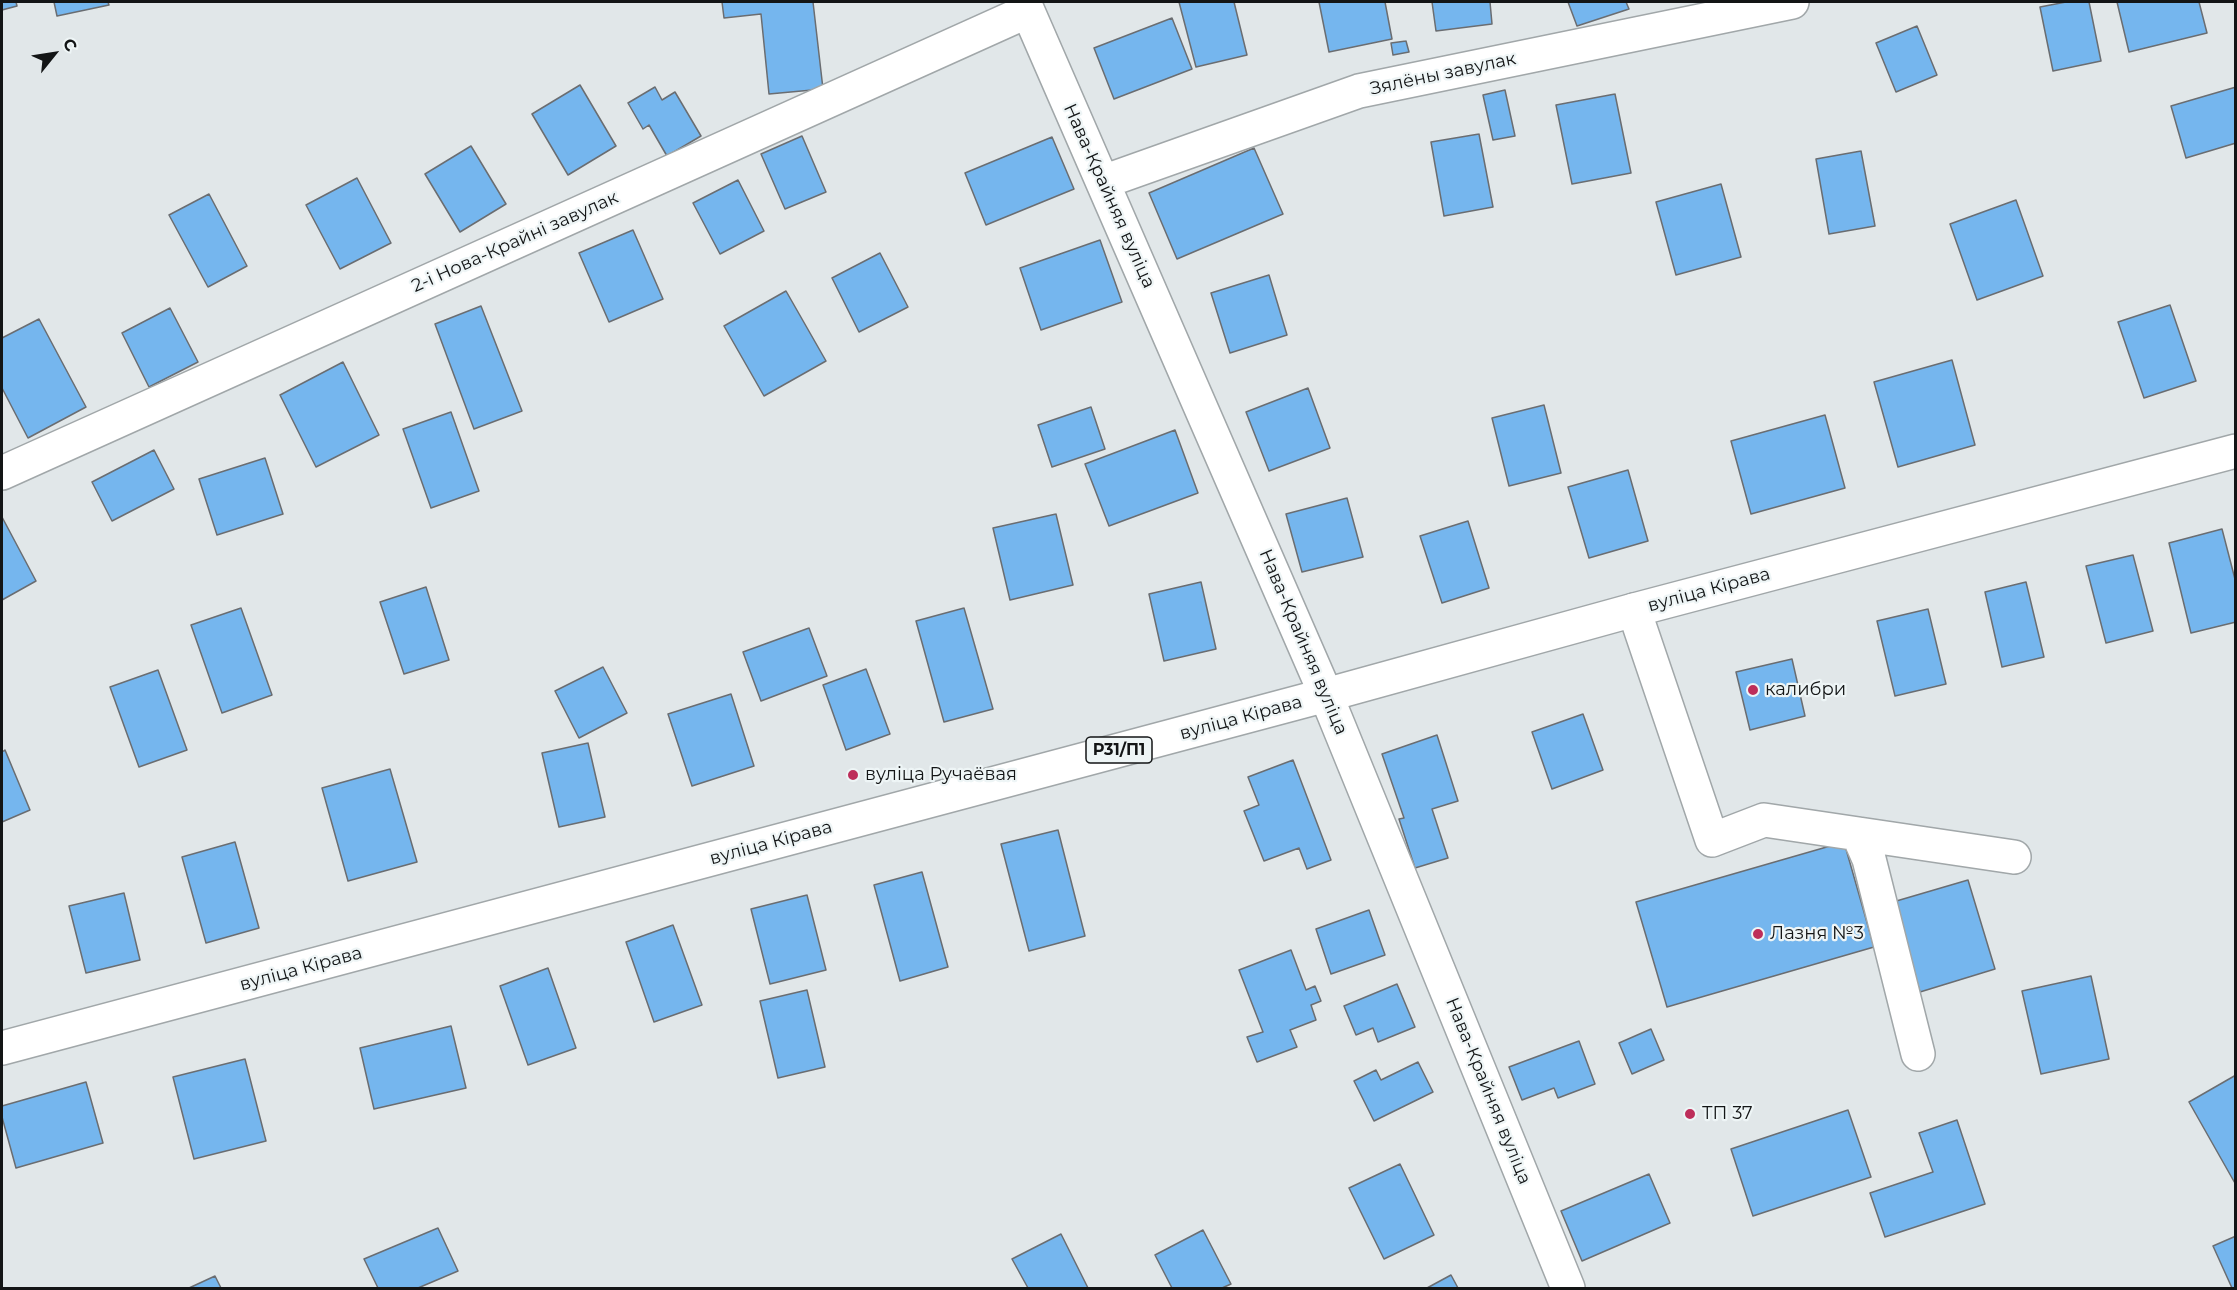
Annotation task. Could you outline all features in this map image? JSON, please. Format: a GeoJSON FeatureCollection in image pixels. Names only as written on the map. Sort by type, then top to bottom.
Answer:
{"type":"FeatureCollection","features":[{"type":"Feature","properties":{"kind":"street","name":"Зялёны завулак"},"geometry":{"type":"LineString","coordinates":[[1103,182],[1359,91],[1792,2]]}},
{"type":"Feature","properties":{"kind":"street","name":"Нава-Крайняя вуліца"},"geometry":{"type":"LineString","coordinates":[[1026,6],[1326,695],[1569,1288]]}},
{"type":"Feature","properties":{"kind":"street","name":"2-і Нова-Крайні завулак"},"geometry":{"type":"LineString","coordinates":[[2,472],[1026,6]]}},
{"type":"Feature","properties":{"kind":"street","name":"вуліца Кірава"},"geometry":{"type":"LineString","coordinates":[[2,1047],[2235,451]]}},
{"type":"Feature","properties":{"kind":"street"},"geometry":{"type":"LineString","coordinates":[[1634,610],[1712,840],[1764,820],[2014,857]]}},
{"type":"Feature","properties":{"kind":"street"},"geometry":{"type":"LineString","coordinates":[[1858,834],[1869,860],[1918,1054]]}},
{"type":"Feature","properties":{"kind":"building"},"geometry":{"type":"Polygon","coordinates":[[[2,2],[16,2],[17,6],[2,10],[2,2]]]}},
{"type":"Feature","properties":{"kind":"building"},"geometry":{"type":"Polygon","coordinates":[[[54,2],[108,2],[109,5],[57,16],[54,2]]]}},
{"type":"Feature","properties":{"kind":"building"},"geometry":{"type":"Polygon","coordinates":[[[722,2],[813,2],[823,89],[769,94],[761,14],[724,18],[722,2]]]}},
{"type":"Feature","properties":{"kind":"building"},"geometry":{"type":"Polygon","coordinates":[[[1179,2],[1234,2],[1247,55],[1196,67],[1179,2]]]}},
{"type":"Feature","properties":{"kind":"building"},"geometry":{"type":"Polygon","coordinates":[[[1319,2],[1385,2],[1392,39],[1329,52],[1319,2]]]}},
{"type":"Feature","properties":{"kind":"building"},"geometry":{"type":"Polygon","coordinates":[[[1432,2],[1490,2],[1492,24],[1436,31],[1432,2]]]}},
{"type":"Feature","properties":{"kind":"building"},"geometry":{"type":"Polygon","coordinates":[[[1568,2],[1626,2],[1629,9],[1577,26],[1568,2]]]}},
{"type":"Feature","properties":{"kind":"building"},"geometry":{"type":"Polygon","coordinates":[[[2066,2],[2089,2],[2101,61],[2053,71],[2040,7],[2066,2]]]}},
{"type":"Feature","properties":{"kind":"building"},"geometry":{"type":"Polygon","coordinates":[[[2117,2],[2199,2],[2207,33],[2129,52],[2117,2]]]}},
{"type":"Feature","properties":{"kind":"building"},"geometry":{"type":"Polygon","coordinates":[[[1172,18],[1192,69],[1114,99],[1094,48],[1172,18]]]}},
{"type":"Feature","properties":{"kind":"building"},"geometry":{"type":"Polygon","coordinates":[[[1917,26],[1937,75],[1896,92],[1876,43],[1917,26]]]}},
{"type":"Feature","properties":{"kind":"building"},"geometry":{"type":"Polygon","coordinates":[[[1406,41],[1409,52],[1393,55],[1391,43],[1406,41]]]}},
{"type":"Feature","properties":{"kind":"building"},"geometry":{"type":"Polygon","coordinates":[[[580,85],[616,146],[568,175],[532,114],[580,85]]]}},
{"type":"Feature","properties":{"kind":"building"},"geometry":{"type":"Polygon","coordinates":[[[655,87],[662,100],[675,92],[701,136],[667,156],[649,125],[643,129],[628,103],[655,87]]]}},
{"type":"Feature","properties":{"kind":"building"},"geometry":{"type":"Polygon","coordinates":[[[2236,87],[2236,143],[2186,158],[2171,106],[2236,87]]]}},
{"type":"Feature","properties":{"kind":"building"},"geometry":{"type":"Polygon","coordinates":[[[1505,90],[1515,136],[1493,140],[1483,95],[1505,90]]]}},
{"type":"Feature","properties":{"kind":"building"},"geometry":{"type":"Polygon","coordinates":[[[1615,94],[1631,173],[1572,184],[1556,105],[1615,94]]]}},
{"type":"Feature","properties":{"kind":"building"},"geometry":{"type":"Polygon","coordinates":[[[1479,134],[1493,207],[1444,216],[1431,142],[1479,134]]]}},
{"type":"Feature","properties":{"kind":"building"},"geometry":{"type":"Polygon","coordinates":[[[802,136],[826,192],[785,209],[761,154],[802,136]]]}},
{"type":"Feature","properties":{"kind":"building"},"geometry":{"type":"Polygon","coordinates":[[[1052,137],[1074,189],[986,225],[965,173],[1052,137]]]}},
{"type":"Feature","properties":{"kind":"building"},"geometry":{"type":"Polygon","coordinates":[[[471,146],[506,204],[460,232],[425,174],[471,146]]]}},
{"type":"Feature","properties":{"kind":"building"},"geometry":{"type":"Polygon","coordinates":[[[1254,148],[1283,214],[1177,259],[1149,193],[1254,148]]]}},
{"type":"Feature","properties":{"kind":"building"},"geometry":{"type":"Polygon","coordinates":[[[1861,151],[1875,226],[1829,234],[1816,159],[1861,151]]]}},
{"type":"Feature","properties":{"kind":"building"},"geometry":{"type":"Polygon","coordinates":[[[357,178],[391,243],[340,269],[306,205],[357,178]]]}},
{"type":"Feature","properties":{"kind":"building"},"geometry":{"type":"Polygon","coordinates":[[[738,180],[764,231],[720,254],[693,203],[738,180]]]}},
{"type":"Feature","properties":{"kind":"building"},"geometry":{"type":"Polygon","coordinates":[[[1721,184],[1741,257],[1676,275],[1656,202],[1721,184]]]}},
{"type":"Feature","properties":{"kind":"building"},"geometry":{"type":"Polygon","coordinates":[[[209,194],[247,266],[208,287],[169,215],[209,194]]]}},
{"type":"Feature","properties":{"kind":"building"},"geometry":{"type":"Polygon","coordinates":[[[2016,200],[2043,276],[1977,300],[1950,224],[2016,200]]]}},
{"type":"Feature","properties":{"kind":"building"},"geometry":{"type":"Polygon","coordinates":[[[633,230],[663,299],[609,322],[579,253],[633,230]]]}},
{"type":"Feature","properties":{"kind":"building"},"geometry":{"type":"Polygon","coordinates":[[[1100,240],[1122,302],[1041,330],[1020,268],[1100,240]]]}},
{"type":"Feature","properties":{"kind":"building"},"geometry":{"type":"Polygon","coordinates":[[[880,253],[908,307],[859,332],[832,278],[880,253]]]}},
{"type":"Feature","properties":{"kind":"building"},"geometry":{"type":"Polygon","coordinates":[[[1269,275],[1287,335],[1230,353],[1211,293],[1269,275]]]}},
{"type":"Feature","properties":{"kind":"building"},"geometry":{"type":"Polygon","coordinates":[[[786,291],[826,361],[764,396],[724,326],[786,291]]]}},
{"type":"Feature","properties":{"kind":"building"},"geometry":{"type":"Polygon","coordinates":[[[2170,305],[2196,381],[2144,398],[2118,322],[2170,305]]]}},
{"type":"Feature","properties":{"kind":"building"},"geometry":{"type":"Polygon","coordinates":[[[481,306],[522,411],[474,429],[435,324],[481,306]]]}},
{"type":"Feature","properties":{"kind":"building"},"geometry":{"type":"Polygon","coordinates":[[[170,308],[198,362],[149,387],[122,333],[170,308]]]}},
{"type":"Feature","properties":{"kind":"building"},"geometry":{"type":"Polygon","coordinates":[[[39,319],[86,407],[28,438],[2,388],[2,338],[39,319]]]}},
{"type":"Feature","properties":{"kind":"building"},"geometry":{"type":"Polygon","coordinates":[[[1952,360],[1975,445],[1898,467],[1874,382],[1952,360]]]}},
{"type":"Feature","properties":{"kind":"building"},"geometry":{"type":"Polygon","coordinates":[[[343,362],[379,435],[316,467],[280,395],[343,362]]]}},
{"type":"Feature","properties":{"kind":"building"},"geometry":{"type":"Polygon","coordinates":[[[1308,388],[1330,448],[1269,471],[1246,412],[1308,388]]]}},
{"type":"Feature","properties":{"kind":"building"},"geometry":{"type":"Polygon","coordinates":[[[1544,405],[1561,473],[1509,486],[1492,418],[1544,405]]]}},
{"type":"Feature","properties":{"kind":"building"},"geometry":{"type":"Polygon","coordinates":[[[1091,407],[1105,449],[1052,467],[1038,425],[1091,407]]]}},
{"type":"Feature","properties":{"kind":"building"},"geometry":{"type":"Polygon","coordinates":[[[451,412],[479,491],[431,508],[403,429],[451,412]]]}},
{"type":"Feature","properties":{"kind":"building"},"geometry":{"type":"Polygon","coordinates":[[[1825,415],[1845,488],[1751,514],[1731,441],[1825,415]]]}},
{"type":"Feature","properties":{"kind":"building"},"geometry":{"type":"Polygon","coordinates":[[[1175,430],[1198,493],[1109,526],[1085,464],[1175,430]]]}},
{"type":"Feature","properties":{"kind":"building"},"geometry":{"type":"Polygon","coordinates":[[[154,450],[174,489],[112,521],[92,482],[154,450]]]}},
{"type":"Feature","properties":{"kind":"building"},"geometry":{"type":"Polygon","coordinates":[[[265,458],[283,514],[217,535],[199,479],[265,458]]]}},
{"type":"Feature","properties":{"kind":"building"},"geometry":{"type":"Polygon","coordinates":[[[1628,470],[1648,541],[1589,558],[1568,487],[1628,470]]]}},
{"type":"Feature","properties":{"kind":"building"},"geometry":{"type":"Polygon","coordinates":[[[1347,498],[1363,557],[1302,572],[1286,514],[1347,498]]]}},
{"type":"Feature","properties":{"kind":"building"},"geometry":{"type":"Polygon","coordinates":[[[1056,514],[1073,585],[1010,600],[993,528],[1056,514]]]}},
{"type":"Feature","properties":{"kind":"building"},"geometry":{"type":"Polygon","coordinates":[[[2,517],[36,581],[2,600],[2,517]]]}},
{"type":"Feature","properties":{"kind":"building"},"geometry":{"type":"Polygon","coordinates":[[[1468,521],[1489,588],[1442,603],[1420,536],[1468,521]]]}},
{"type":"Feature","properties":{"kind":"building"},"geometry":{"type":"Polygon","coordinates":[[[2222,529],[2236,583],[2236,622],[2191,633],[2169,543],[2222,529]]]}},
{"type":"Feature","properties":{"kind":"building"},"geometry":{"type":"Polygon","coordinates":[[[2133,555],[2153,631],[2106,643],[2086,566],[2133,555]]]}},
{"type":"Feature","properties":{"kind":"building"},"geometry":{"type":"Polygon","coordinates":[[[1201,582],[1216,649],[1164,661],[1149,594],[1201,582]]]}},
{"type":"Feature","properties":{"kind":"building"},"geometry":{"type":"Polygon","coordinates":[[[2026,582],[2044,657],[2002,667],[1985,592],[2026,582]]]}},
{"type":"Feature","properties":{"kind":"building"},"geometry":{"type":"Polygon","coordinates":[[[426,587],[449,660],[404,674],[380,602],[426,587]]]}},
{"type":"Feature","properties":{"kind":"building"},"geometry":{"type":"Polygon","coordinates":[[[241,608],[272,695],[222,713],[191,625],[241,608]]]}},
{"type":"Feature","properties":{"kind":"building"},"geometry":{"type":"Polygon","coordinates":[[[964,608],[993,709],[944,722],[916,621],[964,608]]]}},
{"type":"Feature","properties":{"kind":"building"},"geometry":{"type":"Polygon","coordinates":[[[1928,609],[1946,684],[1895,696],[1877,621],[1928,609]]]}},
{"type":"Feature","properties":{"kind":"building"},"geometry":{"type":"Polygon","coordinates":[[[809,628],[827,676],[761,701],[743,652],[809,628]]]}},
{"type":"Feature","properties":{"kind":"building"},"geometry":{"type":"Polygon","coordinates":[[[1792,659],[1805,716],[1750,730],[1736,672],[1792,659]]]}},
{"type":"Feature","properties":{"kind":"building"},"geometry":{"type":"Polygon","coordinates":[[[603,667],[627,713],[579,738],[555,691],[603,667]]]}},
{"type":"Feature","properties":{"kind":"building"},"geometry":{"type":"Polygon","coordinates":[[[866,669],[890,734],[846,750],[823,685],[866,669]]]}},
{"type":"Feature","properties":{"kind":"building"},"geometry":{"type":"Polygon","coordinates":[[[158,670],[187,750],[139,767],[110,687],[158,670]]]}},
{"type":"Feature","properties":{"kind":"building"},"geometry":{"type":"Polygon","coordinates":[[[731,694],[754,766],[692,786],[668,714],[731,694]]]}},
{"type":"Feature","properties":{"kind":"building"},"geometry":{"type":"Polygon","coordinates":[[[1583,714],[1603,770],[1552,789],[1532,732],[1583,714]]]}},
{"type":"Feature","properties":{"kind":"building"},"geometry":{"type":"Polygon","coordinates":[[[1437,735],[1458,801],[1432,809],[1448,858],[1415,868],[1399,819],[1404,818],[1382,754],[1437,735]]]}},
{"type":"Feature","properties":{"kind":"building"},"geometry":{"type":"Polygon","coordinates":[[[588,743],[605,817],[559,827],[542,753],[588,743]]]}},
{"type":"Feature","properties":{"kind":"building"},"geometry":{"type":"Polygon","coordinates":[[[5,750],[30,810],[2,822],[2,752],[5,750]]]}},
{"type":"Feature","properties":{"kind":"building"},"geometry":{"type":"Polygon","coordinates":[[[1293,760],[1331,860],[1307,869],[1299,848],[1264,861],[1244,811],[1259,805],[1248,777],[1293,760]]]}},
{"type":"Feature","properties":{"kind":"building"},"geometry":{"type":"Polygon","coordinates":[[[390,769],[417,862],[348,881],[322,788],[390,769]]]}},
{"type":"Feature","properties":{"kind":"building"},"geometry":{"type":"Polygon","coordinates":[[[1058,830],[1085,936],[1029,951],[1001,844],[1058,830]]]}},
{"type":"Feature","properties":{"kind":"building"},"geometry":{"type":"Polygon","coordinates":[[[235,842],[259,928],[206,943],[182,857],[235,842]]]}},
{"type":"Feature","properties":{"kind":"building","name":"Лазня №3"},"geometry":{"type":"Polygon","coordinates":[[[1844,842],[1874,947],[1667,1007],[1636,902],[1844,842]]]}},
{"type":"Feature","properties":{"kind":"building"},"geometry":{"type":"Polygon","coordinates":[[[922,872],[948,967],[900,981],[874,885],[922,872]]]}},
{"type":"Feature","properties":{"kind":"building"},"geometry":{"type":"Polygon","coordinates":[[[1968,880],[1995,969],[1920,992],[1893,902],[1968,880]]]}},
{"type":"Feature","properties":{"kind":"building"},"geometry":{"type":"Polygon","coordinates":[[[124,893],[140,960],[86,973],[69,906],[124,893]]]}},
{"type":"Feature","properties":{"kind":"building"},"geometry":{"type":"Polygon","coordinates":[[[807,895],[826,970],[770,984],[751,909],[807,895]]]}},
{"type":"Feature","properties":{"kind":"building"},"geometry":{"type":"Polygon","coordinates":[[[1369,910],[1385,955],[1331,974],[1316,929],[1369,910]]]}},
{"type":"Feature","properties":{"kind":"building"},"geometry":{"type":"Polygon","coordinates":[[[673,925],[702,1005],[654,1022],[626,942],[673,925]]]}},
{"type":"Feature","properties":{"kind":"building"},"geometry":{"type":"Polygon","coordinates":[[[1291,950],[1306,990],[1315,986],[1321,1001],[1311,1005],[1316,1020],[1290,1030],[1297,1047],[1257,1062],[1247,1037],[1263,1032],[1239,970],[1291,950]]]}},
{"type":"Feature","properties":{"kind":"building"},"geometry":{"type":"Polygon","coordinates":[[[548,968],[576,1048],[528,1065],[500,986],[548,968]]]}},
{"type":"Feature","properties":{"kind":"building"},"geometry":{"type":"Polygon","coordinates":[[[2091,976],[2109,1059],[2041,1074],[2022,991],[2091,976]]]}},
{"type":"Feature","properties":{"kind":"building"},"geometry":{"type":"Polygon","coordinates":[[[1397,984],[1415,1027],[1378,1042],[1373,1028],[1356,1035],[1344,1006],[1397,984]]]}},
{"type":"Feature","properties":{"kind":"building"},"geometry":{"type":"Polygon","coordinates":[[[807,990],[825,1067],[778,1078],[760,1001],[807,990]]]}},
{"type":"Feature","properties":{"kind":"building"},"geometry":{"type":"Polygon","coordinates":[[[451,1026],[466,1088],[374,1109],[360,1048],[451,1026]]]}},
{"type":"Feature","properties":{"kind":"building"},"geometry":{"type":"Polygon","coordinates":[[[1651,1029],[1664,1060],[1632,1074],[1619,1043],[1651,1029]]]}},
{"type":"Feature","properties":{"kind":"building"},"geometry":{"type":"Polygon","coordinates":[[[1579,1041],[1595,1084],[1558,1098],[1554,1088],[1522,1100],[1509,1067],[1579,1041]]]}},
{"type":"Feature","properties":{"kind":"building"},"geometry":{"type":"Polygon","coordinates":[[[245,1059],[266,1141],[194,1159],[173,1077],[245,1059]]]}},
{"type":"Feature","properties":{"kind":"building"},"geometry":{"type":"Polygon","coordinates":[[[1418,1062],[1433,1092],[1374,1121],[1354,1081],[1376,1070],[1381,1080],[1418,1062]]]}},
{"type":"Feature","properties":{"kind":"building"},"geometry":{"type":"Polygon","coordinates":[[[2236,1075],[2236,1185],[2189,1102],[2236,1075]]]}},
{"type":"Feature","properties":{"kind":"building"},"geometry":{"type":"Polygon","coordinates":[[[86,1082],[103,1143],[16,1168],[2,1117],[2,1106],[86,1082]]]}},
{"type":"Feature","properties":{"kind":"building"},"geometry":{"type":"Polygon","coordinates":[[[1848,1110],[1871,1177],[1753,1216],[1731,1149],[1848,1110]]]}},
{"type":"Feature","properties":{"kind":"building"},"geometry":{"type":"Polygon","coordinates":[[[1957,1120],[1985,1204],[1885,1237],[1870,1193],[1933,1172],[1919,1133],[1957,1120]]]}},
{"type":"Feature","properties":{"kind":"building"},"geometry":{"type":"Polygon","coordinates":[[[1400,1164],[1434,1235],[1384,1259],[1349,1188],[1400,1164]]]}},
{"type":"Feature","properties":{"kind":"building"},"geometry":{"type":"Polygon","coordinates":[[[1649,1174],[1670,1223],[1582,1261],[1561,1211],[1649,1174]]]}},
{"type":"Feature","properties":{"kind":"building"},"geometry":{"type":"Polygon","coordinates":[[[438,1228],[458,1271],[418,1288],[378,1288],[364,1259],[438,1228]]]}},
{"type":"Feature","properties":{"kind":"building"},"geometry":{"type":"Polygon","coordinates":[[[1203,1230],[1231,1284],[1222,1288],[1172,1288],[1155,1255],[1203,1230]]]}},
{"type":"Feature","properties":{"kind":"building"},"geometry":{"type":"Polygon","coordinates":[[[1061,1234],[1088,1288],[1028,1288],[1012,1259],[1061,1234]]]}},
{"type":"Feature","properties":{"kind":"building"},"geometry":{"type":"Polygon","coordinates":[[[2236,1236],[2236,1288],[2232,1288],[2213,1246],[2236,1236]]]}},
{"type":"Feature","properties":{"kind":"building"},"geometry":{"type":"Polygon","coordinates":[[[1451,1275],[1458,1288],[1427,1288],[1451,1275]]]}},
{"type":"Feature","properties":{"kind":"building"},"geometry":{"type":"Polygon","coordinates":[[[215,1276],[221,1288],[189,1288],[215,1276]]]}},
{"type":"Feature","properties":{"kind":"place","name":"калибри"},"geometry":{"type":"Point","coordinates":[1753,690]}},
{"type":"Feature","properties":{"kind":"place","name":"вуліца Ручаёвая"},"geometry":{"type":"Point","coordinates":[853,775]}},
{"type":"Feature","properties":{"kind":"place","name":"Лазня №3"},"geometry":{"type":"Point","coordinates":[1758,934]}},
{"type":"Feature","properties":{"kind":"place","name":"ТП 37"},"geometry":{"type":"Point","coordinates":[1690,1114]}}]}
